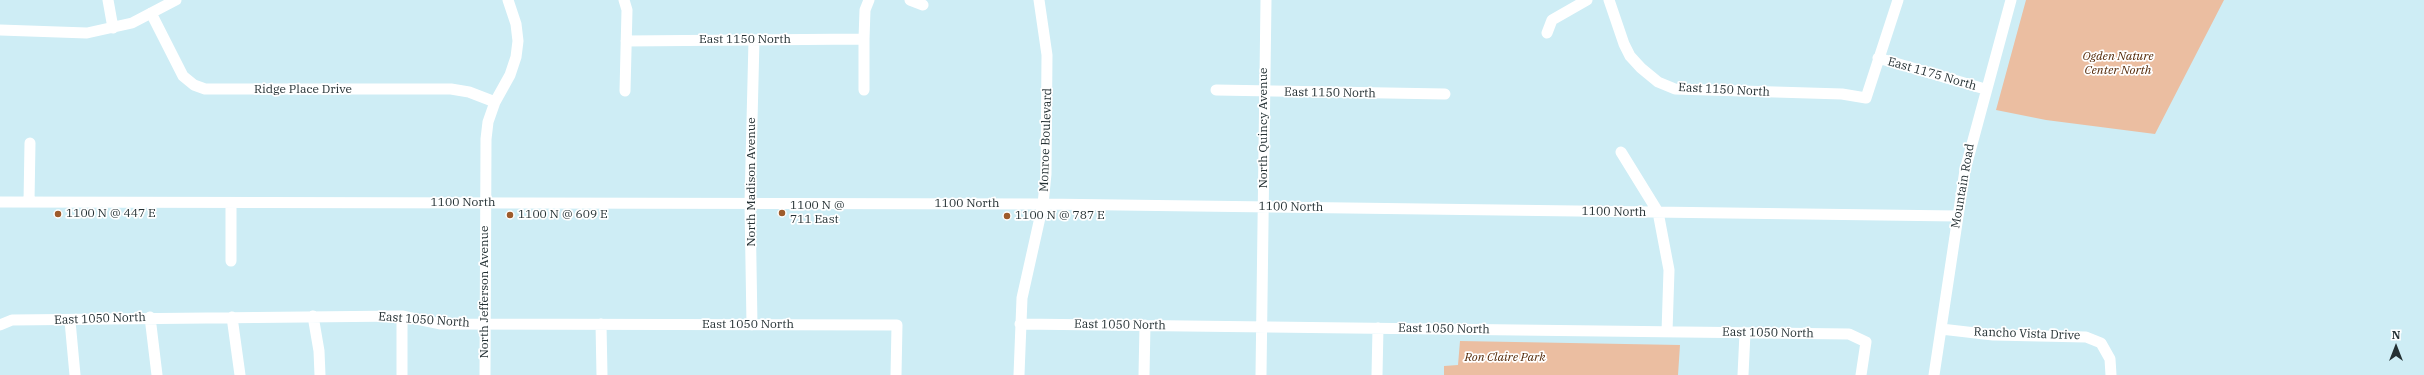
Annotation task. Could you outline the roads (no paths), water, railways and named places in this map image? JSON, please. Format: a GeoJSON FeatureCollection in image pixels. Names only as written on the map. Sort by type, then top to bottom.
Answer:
{"type":"FeatureCollection","features":[{"type":"Feature","properties":{"kind":"street"},"geometry":{"type":"LineString","coordinates":[[108,0],[113,28]]}},
{"type":"Feature","properties":{"kind":"street"},"geometry":{"type":"LineString","coordinates":[[0,30],[87,33],[132,23],[176,0]]}},
{"type":"Feature","properties":{"kind":"street","name":"North Jefferson Avenue"},"geometry":{"type":"LineString","coordinates":[[485,375],[486,139],[488,122],[496,102],[510,75],[516,57],[518,41],[516,24],[508,0]]}},
{"type":"Feature","properties":{"kind":"street"},"geometry":{"type":"LineString","coordinates":[[624,0],[628,10],[626,41],[626,91]]}},
{"type":"Feature","properties":{"kind":"street"},"geometry":{"type":"LineString","coordinates":[[864,90],[865,10],[869,0]]}},
{"type":"Feature","properties":{"kind":"street"},"geometry":{"type":"LineString","coordinates":[[910,0],[924,5]]}},
{"type":"Feature","properties":{"kind":"street","name":"Monroe Boulevard"},"geometry":{"type":"LineString","coordinates":[[1019,375],[1022,298],[1043,204],[1046,174],[1047,55],[1039,0]]}},
{"type":"Feature","properties":{"kind":"street","name":"North Quincy Avenue"},"geometry":{"type":"LineString","coordinates":[[1261,375],[1266,0]]}},
{"type":"Feature","properties":{"kind":"street"},"geometry":{"type":"LineString","coordinates":[[1547,33],[1552,20],[1587,0]]}},
{"type":"Feature","properties":{"kind":"street","name":"East 1150 North"},"geometry":{"type":"LineString","coordinates":[[1609,0],[1624,44],[1630,56],[1641,68],[1658,82],[1675,89],[1842,94],[1866,98],[1878,58]]}},
{"type":"Feature","properties":{"kind":"street"},"geometry":{"type":"LineString","coordinates":[[1878,58],[1898,0]]}},
{"type":"Feature","properties":{"kind":"street","name":"Mountain Road"},"geometry":{"type":"LineString","coordinates":[[1934,375],[1965,170],[1985,89],[2011,0]]}},
{"type":"Feature","properties":{"kind":"street","name":"Ridge Place Drive"},"geometry":{"type":"LineString","coordinates":[[151,14],[183,76],[194,85],[205,89],[451,89],[469,92],[496,102]]}},
{"type":"Feature","properties":{"kind":"street","name":"East 1150 North"},"geometry":{"type":"LineString","coordinates":[[626,41],[864,39]]}},
{"type":"Feature","properties":{"kind":"street","name":"North Madison Avenue"},"geometry":{"type":"LineString","coordinates":[[752,325],[750,203],[754,40]]}},
{"type":"Feature","properties":{"kind":"street","name":"East 1175 North"},"geometry":{"type":"LineString","coordinates":[[1878,58],[1985,89]]}},
{"type":"Feature","properties":{"kind":"street","name":"East 1150 North"},"geometry":{"type":"LineString","coordinates":[[1216,90],[1445,94]]}},
{"type":"Feature","properties":{"kind":"street"},"geometry":{"type":"LineString","coordinates":[[29,202],[30,143]]}},
{"type":"Feature","properties":{"kind":"street"},"geometry":{"type":"LineString","coordinates":[[1621,152],[1658,212],[1669,270],[1667,332]]}},
{"type":"Feature","properties":{"kind":"street","name":"1100 North"},"geometry":{"type":"LineString","coordinates":[[0,202],[1043,204],[1957,216]]}},
{"type":"Feature","properties":{"kind":"street"},"geometry":{"type":"LineString","coordinates":[[231,203],[231,261]]}},
{"type":"Feature","properties":{"kind":"street"},"geometry":{"type":"LineString","coordinates":[[313,316],[319,351],[320,375]]}},
{"type":"Feature","properties":{"kind":"street","name":"East 1050 North"},"geometry":{"type":"LineString","coordinates":[[0,326],[12,320],[313,316],[402,316],[442,324],[897,325],[896,375]]}},
{"type":"Feature","properties":{"kind":"street"},"geometry":{"type":"LineString","coordinates":[[402,316],[402,375]]}},
{"type":"Feature","properties":{"kind":"street"},"geometry":{"type":"LineString","coordinates":[[150,317],[158,375]]}},
{"type":"Feature","properties":{"kind":"street"},"geometry":{"type":"LineString","coordinates":[[232,317],[240,375]]}},
{"type":"Feature","properties":{"kind":"street"},"geometry":{"type":"LineString","coordinates":[[70,320],[75,375]]}},
{"type":"Feature","properties":{"kind":"street"},"geometry":{"type":"LineString","coordinates":[[601,324],[602,375]]}},
{"type":"Feature","properties":{"kind":"street","name":"East 1050 North"},"geometry":{"type":"LineString","coordinates":[[1020,324],[1849,334],[1866,342],[1861,375]]}},
{"type":"Feature","properties":{"kind":"street"},"geometry":{"type":"LineString","coordinates":[[1144,375],[1145,325]]}},
{"type":"Feature","properties":{"kind":"street"},"geometry":{"type":"LineString","coordinates":[[1377,375],[1378,328]]}},
{"type":"Feature","properties":{"kind":"street","name":"Rancho Vista Drive"},"geometry":{"type":"LineString","coordinates":[[1941,329],[1993,335],[2086,337],[2101,342],[2110,359],[2111,375]]}},
{"type":"Feature","properties":{"kind":"street"},"geometry":{"type":"LineString","coordinates":[[1743,375],[1745,333]]}},
{"type":"Feature","properties":{"kind":"place","name":"1100 N @ 711 East"},"geometry":{"type":"Point","coordinates":[782,213]}},
{"type":"Feature","properties":{"kind":"place","name":"1100 N @ 447 E"},"geometry":{"type":"Point","coordinates":[58,214]}},
{"type":"Feature","properties":{"kind":"place","name":"1100 N @ 609 E"},"geometry":{"type":"Point","coordinates":[510,215]}},
{"type":"Feature","properties":{"kind":"place","name":"1100 N @ 787 E"},"geometry":{"type":"Point","coordinates":[1007,216]}},
{"type":"Feature","properties":{"kind":"park label","name":"Ogden Nature Center North"},"geometry":{"type":"Point","coordinates":[2118,64]}},
{"type":"Feature","properties":{"kind":"park label","name":"Ron Claire Park"},"geometry":{"type":"Point","coordinates":[1505,358]}}]}
